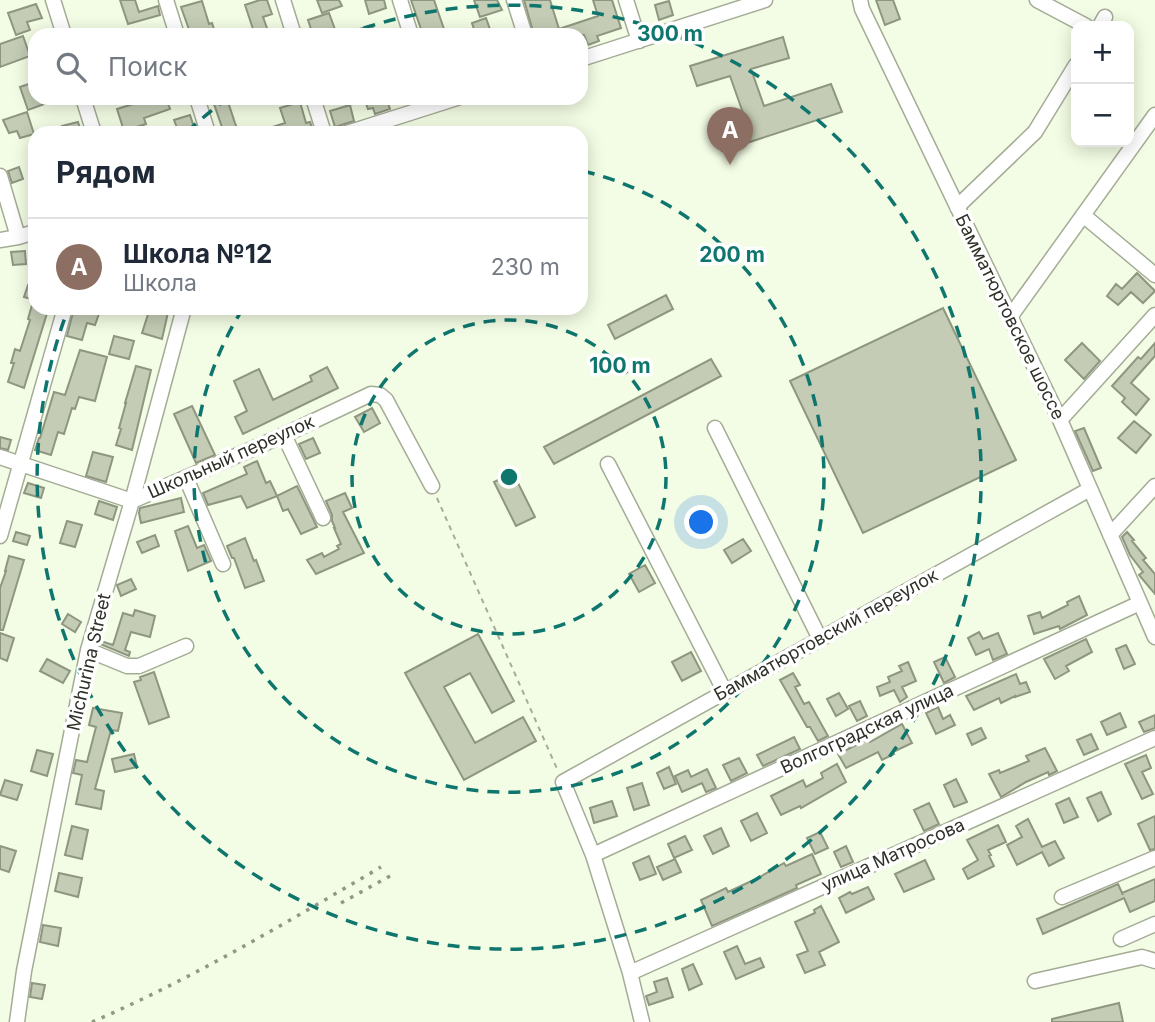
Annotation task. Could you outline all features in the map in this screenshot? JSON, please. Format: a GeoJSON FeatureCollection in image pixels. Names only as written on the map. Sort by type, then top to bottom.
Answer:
{"type":"FeatureCollection","features":[{"type":"Feature","properties":{"kind":"street"},"geometry":{"type":"LineString","coordinates":[[53,0],[62,28]]}},
{"type":"Feature","properties":{"kind":"street"},"geometry":{"type":"LineString","coordinates":[[166,0],[175,28]]}},
{"type":"Feature","properties":{"kind":"street"},"geometry":{"type":"LineString","coordinates":[[283,0],[292,28]]}},
{"type":"Feature","properties":{"kind":"street"},"geometry":{"type":"LineString","coordinates":[[400,0],[409,28]]}},
{"type":"Feature","properties":{"kind":"street"},"geometry":{"type":"LineString","coordinates":[[514,0],[523,28]]}},
{"type":"Feature","properties":{"kind":"street"},"geometry":{"type":"LineString","coordinates":[[626,0],[639,41]]}},
{"type":"Feature","properties":{"kind":"street"},"geometry":{"type":"LineString","coordinates":[[588,57],[748,3],[765,0]]}},
{"type":"Feature","properties":{"kind":"street","name":"Бамматюртовское шоссе"},"geometry":{"type":"LineString","coordinates":[[860,0],[1060,420],[1154,632]]}},
{"type":"Feature","properties":{"kind":"street"},"geometry":{"type":"LineString","coordinates":[[1037,0],[1077,21]]}},
{"type":"Feature","properties":{"kind":"street"},"geometry":{"type":"LineString","coordinates":[[957,207],[1035,132],[1071,73]]}},
{"type":"Feature","properties":{"kind":"street"},"geometry":{"type":"LineString","coordinates":[[85,105],[92,126]]}},
{"type":"Feature","properties":{"kind":"street"},"geometry":{"type":"LineString","coordinates":[[199,105],[206,126]]}},
{"type":"Feature","properties":{"kind":"street"},"geometry":{"type":"LineString","coordinates":[[315,105],[322,126]]}},
{"type":"Feature","properties":{"kind":"street"},"geometry":{"type":"LineString","coordinates":[[366,126],[425,105]]}},
{"type":"Feature","properties":{"kind":"street"},"geometry":{"type":"LineString","coordinates":[[1010,317],[1155,115]]}},
{"type":"Feature","properties":{"kind":"street"},"geometry":{"type":"LineString","coordinates":[[0,176],[18,237]]}},
{"type":"Feature","properties":{"kind":"street"},"geometry":{"type":"LineString","coordinates":[[1083,215],[1155,275]]}},
{"type":"Feature","properties":{"kind":"street"},"geometry":{"type":"LineString","coordinates":[[0,240],[28,234]]}},
{"type":"Feature","properties":{"kind":"street"},"geometry":{"type":"LineString","coordinates":[[0,536],[63,315]]}},
{"type":"Feature","properties":{"kind":"street","name":"Michurina Street"},"geometry":{"type":"LineString","coordinates":[[17,1022],[24,971],[88,650],[182,315]]}},
{"type":"Feature","properties":{"kind":"street"},"geometry":{"type":"LineString","coordinates":[[1060,420],[1155,315]]}},
{"type":"Feature","properties":{"kind":"street","name":"Школьный переулок"},"geometry":{"type":"LineString","coordinates":[[0,457],[132,501],[371,394],[380,395],[386,400],[432,486]]}},
{"type":"Feature","properties":{"kind":"street"},"geometry":{"type":"LineString","coordinates":[[715,428],[820,639]]}},
{"type":"Feature","properties":{"kind":"street"},"geometry":{"type":"LineString","coordinates":[[284,435],[323,518]]}},
{"type":"Feature","properties":{"kind":"street"},"geometry":{"type":"LineString","coordinates":[[608,464],[725,692]]}},
{"type":"Feature","properties":{"kind":"street"},"geometry":{"type":"LineString","coordinates":[[186,478],[223,564]]}},
{"type":"Feature","properties":{"kind":"street"},"geometry":{"type":"LineString","coordinates":[[1110,535],[1155,486]]}},
{"type":"Feature","properties":{"kind":"street","name":"Бамматюртовский переулок"},"geometry":{"type":"LineString","coordinates":[[563,782],[1090,489]]}},
{"type":"Feature","properties":{"kind":"street","name":"Волгоградская улица"},"geometry":{"type":"LineString","coordinates":[[593,855],[1140,603]]}},
{"type":"Feature","properties":{"kind":"street"},"geometry":{"type":"LineString","coordinates":[[88,650],[127,666],[139,666],[186,646]]}},
{"type":"Feature","properties":{"kind":"street","name":"улица Матросова"},"geometry":{"type":"LineString","coordinates":[[630,973],[1155,738]]}},
{"type":"Feature","properties":{"kind":"street"},"geometry":{"type":"LineString","coordinates":[[563,782],[593,855],[630,973],[642,1022]]}},
{"type":"Feature","properties":{"kind":"street"},"geometry":{"type":"LineString","coordinates":[[1062,897],[1155,858]]}},
{"type":"Feature","properties":{"kind":"street"},"geometry":{"type":"LineString","coordinates":[[1121,939],[1155,925]]}},
{"type":"Feature","properties":{"kind":"street"},"geometry":{"type":"LineString","coordinates":[[1035,981],[1142,957],[1155,961]]}},
{"type":"Feature","properties":{"kind":"path"},"geometry":{"type":"LineString","coordinates":[[432,486],[563,782]]}},
{"type":"Feature","properties":{"kind":"building"},"geometry":{"type":"Polygon","coordinates":[[[120,0],[135,0],[139,12],[158,6],[160,15],[128,24],[120,0]]]}},
{"type":"Feature","properties":{"kind":"building"},"geometry":{"type":"Polygon","coordinates":[[[267,0],[272,14],[263,17],[267,28],[253,28],[245,5],[267,0]]]}},
{"type":"Feature","properties":{"kind":"building"},"geometry":{"type":"Polygon","coordinates":[[[317,0],[339,0],[342,6],[322,13],[317,0]]]}},
{"type":"Feature","properties":{"kind":"building"},"geometry":{"type":"Polygon","coordinates":[[[365,0],[384,0],[386,8],[369,14],[365,0]]]}},
{"type":"Feature","properties":{"kind":"building"},"geometry":{"type":"Polygon","coordinates":[[[411,0],[434,0],[444,28],[421,28],[411,0]]]}},
{"type":"Feature","properties":{"kind":"building"},"geometry":{"type":"Polygon","coordinates":[[[474,0],[497,0],[502,10],[480,17],[474,0]]]}},
{"type":"Feature","properties":{"kind":"building"},"geometry":{"type":"Polygon","coordinates":[[[524,0],[550,0],[559,28],[532,28],[524,0]]]}},
{"type":"Feature","properties":{"kind":"building"},"geometry":{"type":"Polygon","coordinates":[[[593,0],[612,0],[621,28],[597,36],[599,41],[588,45],[588,28],[562,28],[598,16],[593,0]]]}},
{"type":"Feature","properties":{"kind":"building"},"geometry":{"type":"Polygon","coordinates":[[[876,0],[893,0],[900,19],[885,25],[876,0]]]}},
{"type":"Feature","properties":{"kind":"building"},"geometry":{"type":"Polygon","coordinates":[[[202,1],[209,24],[212,23],[214,28],[188,28],[181,7],[202,1]]]}},
{"type":"Feature","properties":{"kind":"building"},"geometry":{"type":"Polygon","coordinates":[[[669,1],[673,15],[659,20],[655,5],[669,1]]]}},
{"type":"Feature","properties":{"kind":"building"},"geometry":{"type":"Polygon","coordinates":[[[36,4],[42,18],[27,22],[28,31],[16,35],[8,13],[36,4]]]}},
{"type":"Feature","properties":{"kind":"building"},"geometry":{"type":"Polygon","coordinates":[[[329,13],[334,28],[311,28],[308,20],[329,13]]]}},
{"type":"Feature","properties":{"kind":"building"},"geometry":{"type":"Polygon","coordinates":[[[486,18],[490,28],[474,28],[472,23],[486,18]]]}},
{"type":"Feature","properties":{"kind":"building"},"geometry":{"type":"Polygon","coordinates":[[[23,36],[28,57],[0,67],[0,44],[23,36]]]}},
{"type":"Feature","properties":{"kind":"building"},"geometry":{"type":"Polygon","coordinates":[[[783,37],[789,58],[751,69],[764,106],[831,84],[842,112],[722,151],[712,122],[743,113],[730,76],[697,86],[690,66],[783,37]]]}},
{"type":"Feature","properties":{"kind":"building"},"geometry":{"type":"Polygon","coordinates":[[[28,84],[28,105],[42,105],[28,110],[20,87],[28,84]]]}},
{"type":"Feature","properties":{"kind":"building"},"geometry":{"type":"Polygon","coordinates":[[[130,105],[169,105],[170,109],[144,118],[146,124],[122,126],[117,109],[130,105]]]}},
{"type":"Feature","properties":{"kind":"building"},"geometry":{"type":"Polygon","coordinates":[[[214,105],[229,105],[237,126],[222,126],[214,105]]]}},
{"type":"Feature","properties":{"kind":"building"},"geometry":{"type":"Polygon","coordinates":[[[301,105],[306,123],[310,122],[311,126],[276,126],[285,123],[280,108],[301,105]]]}},
{"type":"Feature","properties":{"kind":"building"},"geometry":{"type":"Polygon","coordinates":[[[350,105],[354,121],[335,126],[330,111],[350,105]]]}},
{"type":"Feature","properties":{"kind":"building"},"geometry":{"type":"Polygon","coordinates":[[[366,105],[389,105],[390,109],[375,114],[373,108],[368,109],[366,105]]]}},
{"type":"Feature","properties":{"kind":"building"},"geometry":{"type":"Polygon","coordinates":[[[27,112],[31,126],[28,126],[28,136],[20,138],[17,131],[9,133],[3,120],[27,112]]]}},
{"type":"Feature","properties":{"kind":"building"},"geometry":{"type":"Polygon","coordinates":[[[190,115],[194,126],[176,126],[174,120],[190,115]]]}},
{"type":"Feature","properties":{"kind":"building"},"geometry":{"type":"Polygon","coordinates":[[[78,122],[79,126],[62,126],[78,122]]]}},
{"type":"Feature","properties":{"kind":"building"},"geometry":{"type":"Polygon","coordinates":[[[19,167],[23,179],[12,183],[8,171],[19,167]]]}},
{"type":"Feature","properties":{"kind":"building"},"geometry":{"type":"Polygon","coordinates":[[[25,251],[26,264],[13,265],[11,252],[25,251]]]}},
{"type":"Feature","properties":{"kind":"building"},"geometry":{"type":"Polygon","coordinates":[[[1137,273],[1155,291],[1143,303],[1131,292],[1118,305],[1107,296],[1116,284],[1122,289],[1137,273]]]}},
{"type":"Feature","properties":{"kind":"building"},"geometry":{"type":"Polygon","coordinates":[[[666,295],[673,309],[615,339],[608,325],[666,295]]]}},
{"type":"Feature","properties":{"kind":"building"},"geometry":{"type":"Polygon","coordinates":[[[943,308],[1016,460],[863,533],[790,381],[943,308]]]}},
{"type":"Feature","properties":{"kind":"building"},"geometry":{"type":"Polygon","coordinates":[[[29,315],[46,315],[24,388],[8,382],[15,349],[20,351],[30,320],[29,315]]]}},
{"type":"Feature","properties":{"kind":"building"},"geometry":{"type":"Polygon","coordinates":[[[72,315],[99,315],[95,325],[87,323],[82,340],[67,336],[72,315]]]}},
{"type":"Feature","properties":{"kind":"building"},"geometry":{"type":"Polygon","coordinates":[[[148,315],[167,315],[162,339],[142,333],[148,315]]]}},
{"type":"Feature","properties":{"kind":"building"},"geometry":{"type":"Polygon","coordinates":[[[114,336],[134,341],[129,359],[109,354],[114,336]]]}},
{"type":"Feature","properties":{"kind":"building"},"geometry":{"type":"Polygon","coordinates":[[[1082,343],[1100,361],[1084,379],[1065,360],[1082,343]]]}},
{"type":"Feature","properties":{"kind":"building"},"geometry":{"type":"Polygon","coordinates":[[[1155,343],[1155,356],[1131,383],[1149,399],[1136,415],[1122,402],[1125,398],[1112,386],[1138,357],[1141,359],[1155,343]]]}},
{"type":"Feature","properties":{"kind":"building"},"geometry":{"type":"Polygon","coordinates":[[[80,350],[107,357],[95,401],[79,397],[75,409],[72,408],[64,434],[58,432],[51,455],[35,450],[54,392],[65,395],[80,350]]]}},
{"type":"Feature","properties":{"kind":"building"},"geometry":{"type":"Polygon","coordinates":[[[711,359],[721,376],[554,464],[544,447],[711,359]]]}},
{"type":"Feature","properties":{"kind":"building"},"geometry":{"type":"Polygon","coordinates":[[[136,366],[151,370],[132,450],[116,445],[136,366]]]}},
{"type":"Feature","properties":{"kind":"building"},"geometry":{"type":"Polygon","coordinates":[[[327,367],[338,388],[243,434],[235,417],[247,411],[234,381],[259,369],[273,400],[312,381],[310,376],[327,367]]]}},
{"type":"Feature","properties":{"kind":"building"},"geometry":{"type":"Polygon","coordinates":[[[192,406],[215,455],[196,463],[174,414],[192,406]]]}},
{"type":"Feature","properties":{"kind":"building"},"geometry":{"type":"Polygon","coordinates":[[[372,408],[380,423],[364,432],[355,417],[372,408]]]}},
{"type":"Feature","properties":{"kind":"building"},"geometry":{"type":"Polygon","coordinates":[[[1134,421],[1151,435],[1136,453],[1118,438],[1134,421]]]}},
{"type":"Feature","properties":{"kind":"building"},"geometry":{"type":"Polygon","coordinates":[[[1084,428],[1101,468],[1093,471],[1075,431],[1084,428]]]}},
{"type":"Feature","properties":{"kind":"building"},"geometry":{"type":"Polygon","coordinates":[[[0,437],[11,440],[8,450],[0,448],[0,437]]]}},
{"type":"Feature","properties":{"kind":"building"},"geometry":{"type":"Polygon","coordinates":[[[313,438],[320,453],[306,459],[299,444],[313,438]]]}},
{"type":"Feature","properties":{"kind":"building"},"geometry":{"type":"Polygon","coordinates":[[[93,452],[113,457],[106,482],[86,476],[93,452]]]}},
{"type":"Feature","properties":{"kind":"building"},"geometry":{"type":"Polygon","coordinates":[[[257,461],[266,483],[270,481],[277,496],[247,508],[241,496],[208,505],[203,493],[247,474],[244,467],[257,461]]]}},
{"type":"Feature","properties":{"kind":"building"},"geometry":{"type":"Polygon","coordinates":[[[513,473],[535,517],[516,526],[494,482],[513,473]]]}},
{"type":"Feature","properties":{"kind":"building"},"geometry":{"type":"Polygon","coordinates":[[[28,483],[44,488],[41,498],[24,493],[28,483]]]}},
{"type":"Feature","properties":{"kind":"building"},"geometry":{"type":"Polygon","coordinates":[[[297,486],[317,527],[301,534],[288,509],[283,511],[277,496],[297,486]]]}},
{"type":"Feature","properties":{"kind":"building"},"geometry":{"type":"Polygon","coordinates":[[[345,493],[352,508],[343,512],[364,553],[316,574],[307,560],[322,553],[324,557],[339,549],[337,546],[341,544],[326,501],[345,493]]]}},
{"type":"Feature","properties":{"kind":"building"},"geometry":{"type":"Polygon","coordinates":[[[181,498],[184,512],[141,523],[140,508],[181,498]]]}},
{"type":"Feature","properties":{"kind":"building"},"geometry":{"type":"Polygon","coordinates":[[[99,501],[117,507],[113,520],[95,514],[99,501]]]}},
{"type":"Feature","properties":{"kind":"building"},"geometry":{"type":"Polygon","coordinates":[[[67,521],[82,525],[75,547],[60,543],[67,521]]]}},
{"type":"Feature","properties":{"kind":"building"},"geometry":{"type":"Polygon","coordinates":[[[188,526],[197,548],[204,545],[211,561],[188,571],[175,531],[188,526]]]}},
{"type":"Feature","properties":{"kind":"building"},"geometry":{"type":"Polygon","coordinates":[[[16,532],[30,536],[27,545],[13,541],[16,532]]]}},
{"type":"Feature","properties":{"kind":"building"},"geometry":{"type":"Polygon","coordinates":[[[1127,532],[1146,558],[1143,560],[1155,574],[1155,594],[1139,575],[1143,572],[1130,555],[1122,537],[1127,532]]]}},
{"type":"Feature","properties":{"kind":"building"},"geometry":{"type":"Polygon","coordinates":[[[155,535],[159,546],[142,553],[137,542],[155,535]]]}},
{"type":"Feature","properties":{"kind":"building"},"geometry":{"type":"Polygon","coordinates":[[[245,538],[264,581],[245,588],[227,546],[245,538]]]}},
{"type":"Feature","properties":{"kind":"building"},"geometry":{"type":"Polygon","coordinates":[[[743,539],[751,551],[732,563],[724,550],[743,539]]]}},
{"type":"Feature","properties":{"kind":"building"},"geometry":{"type":"Polygon","coordinates":[[[9,556],[24,560],[3,630],[0,630],[0,588],[9,556]]]}},
{"type":"Feature","properties":{"kind":"building"},"geometry":{"type":"Polygon","coordinates":[[[645,565],[655,583],[639,592],[629,574],[645,565]]]}},
{"type":"Feature","properties":{"kind":"building"},"geometry":{"type":"Polygon","coordinates":[[[131,579],[136,589],[121,596],[117,585],[131,579]]]}},
{"type":"Feature","properties":{"kind":"building"},"geometry":{"type":"Polygon","coordinates":[[[1079,596],[1087,615],[1060,629],[1059,626],[1034,634],[1028,616],[1040,612],[1042,618],[1068,605],[1067,602],[1079,596]]]}},
{"type":"Feature","properties":{"kind":"building"},"geometry":{"type":"Polygon","coordinates":[[[135,610],[155,616],[150,637],[131,632],[125,650],[130,652],[129,656],[100,644],[101,641],[113,645],[123,613],[133,616],[135,610]]]}},
{"type":"Feature","properties":{"kind":"building"},"geometry":{"type":"Polygon","coordinates":[[[68,614],[81,622],[75,632],[62,624],[68,614]]]}},
{"type":"Feature","properties":{"kind":"building"},"geometry":{"type":"Polygon","coordinates":[[[979,632],[983,639],[998,633],[1007,654],[993,660],[989,649],[976,655],[968,638],[979,632]]]}},
{"type":"Feature","properties":{"kind":"building"},"geometry":{"type":"Polygon","coordinates":[[[0,633],[14,638],[7,661],[0,658],[0,633]]]}},
{"type":"Feature","properties":{"kind":"building"},"geometry":{"type":"Polygon","coordinates":[[[478,634],[514,701],[492,713],[470,673],[444,687],[475,743],[523,717],[536,741],[464,780],[405,673],[478,634]]]}},
{"type":"Feature","properties":{"kind":"building"},"geometry":{"type":"Polygon","coordinates":[[[1086,639],[1092,652],[1066,666],[1069,671],[1055,679],[1044,659],[1086,639]]]}},
{"type":"Feature","properties":{"kind":"building"},"geometry":{"type":"Polygon","coordinates":[[[1126,645],[1135,664],[1124,669],[1116,649],[1126,645]]]}},
{"type":"Feature","properties":{"kind":"building"},"geometry":{"type":"Polygon","coordinates":[[[691,652],[701,671],[682,681],[672,662],[691,652]]]}},
{"type":"Feature","properties":{"kind":"building"},"geometry":{"type":"Polygon","coordinates":[[[945,657],[955,677],[944,683],[934,662],[945,657]]]}},
{"type":"Feature","properties":{"kind":"building"},"geometry":{"type":"Polygon","coordinates":[[[47,659],[70,671],[63,683],[40,671],[47,659]]]}},
{"type":"Feature","properties":{"kind":"building"},"geometry":{"type":"Polygon","coordinates":[[[908,662],[916,681],[902,687],[907,697],[900,702],[894,690],[880,696],[877,687],[890,682],[888,677],[902,671],[899,666],[908,662]]]}},
{"type":"Feature","properties":{"kind":"building"},"geometry":{"type":"Polygon","coordinates":[[[154,672],[169,717],[149,724],[134,682],[154,672]]]}},
{"type":"Feature","properties":{"kind":"building"},"geometry":{"type":"Polygon","coordinates":[[[793,673],[800,685],[795,687],[804,704],[809,702],[828,736],[818,741],[780,680],[793,673]]]}},
{"type":"Feature","properties":{"kind":"building"},"geometry":{"type":"Polygon","coordinates":[[[1016,674],[1020,684],[1026,682],[1030,692],[1001,703],[999,698],[974,710],[966,696],[1016,674]]]}},
{"type":"Feature","properties":{"kind":"building"},"geometry":{"type":"Polygon","coordinates":[[[839,693],[848,709],[836,716],[827,699],[839,693]]]}},
{"type":"Feature","properties":{"kind":"building"},"geometry":{"type":"Polygon","coordinates":[[[860,701],[867,716],[857,721],[849,706],[860,701]]]}},
{"type":"Feature","properties":{"kind":"building"},"geometry":{"type":"Polygon","coordinates":[[[938,707],[943,719],[950,715],[955,725],[936,734],[926,713],[938,707]]]}},
{"type":"Feature","properties":{"kind":"building"},"geometry":{"type":"Polygon","coordinates":[[[93,708],[122,713],[118,731],[111,730],[95,789],[104,791],[101,809],[76,804],[82,775],[73,773],[76,760],[87,762],[96,727],[89,725],[93,708]]]}},
{"type":"Feature","properties":{"kind":"building"},"geometry":{"type":"Polygon","coordinates":[[[1120,713],[1126,727],[1107,735],[1101,722],[1120,713]]]}},
{"type":"Feature","properties":{"kind":"building"},"geometry":{"type":"Polygon","coordinates":[[[1155,715],[1155,728],[1144,732],[1139,722],[1155,715]]]}},
{"type":"Feature","properties":{"kind":"building"},"geometry":{"type":"Polygon","coordinates":[[[902,724],[912,743],[882,760],[878,752],[846,768],[838,754],[868,739],[870,742],[902,724]]]}},
{"type":"Feature","properties":{"kind":"building"},"geometry":{"type":"Polygon","coordinates":[[[981,728],[986,738],[972,745],[967,734],[981,728]]]}},
{"type":"Feature","properties":{"kind":"building"},"geometry":{"type":"Polygon","coordinates":[[[1091,734],[1098,749],[1084,755],[1077,740],[1091,734]]]}},
{"type":"Feature","properties":{"kind":"building"},"geometry":{"type":"Polygon","coordinates":[[[794,737],[800,749],[763,766],[757,755],[794,737]]]}},
{"type":"Feature","properties":{"kind":"building"},"geometry":{"type":"Polygon","coordinates":[[[1045,748],[1057,771],[1026,782],[1001,797],[989,774],[999,770],[1000,773],[1029,761],[1026,756],[1045,748]]]}},
{"type":"Feature","properties":{"kind":"building"},"geometry":{"type":"Polygon","coordinates":[[[37,750],[53,754],[47,776],[31,771],[37,750]]]}},
{"type":"Feature","properties":{"kind":"building"},"geometry":{"type":"Polygon","coordinates":[[[134,754],[137,767],[115,772],[112,759],[134,754]]]}},
{"type":"Feature","properties":{"kind":"building"},"geometry":{"type":"Polygon","coordinates":[[[1146,755],[1151,768],[1142,772],[1153,794],[1142,799],[1125,764],[1146,755]]]}},
{"type":"Feature","properties":{"kind":"building"},"geometry":{"type":"Polygon","coordinates":[[[739,758],[747,773],[731,781],[723,765],[739,758]]]}},
{"type":"Feature","properties":{"kind":"building"},"geometry":{"type":"Polygon","coordinates":[[[837,764],[846,782],[801,808],[800,806],[781,815],[771,796],[803,780],[806,787],[823,778],[821,773],[837,764]]]}},
{"type":"Feature","properties":{"kind":"building"},"geometry":{"type":"Polygon","coordinates":[[[669,767],[676,784],[664,789],[657,773],[669,767]]]}},
{"type":"Feature","properties":{"kind":"building"},"geometry":{"type":"Polygon","coordinates":[[[707,769],[716,788],[706,792],[702,783],[682,792],[675,776],[688,770],[691,777],[707,769]]]}},
{"type":"Feature","properties":{"kind":"building"},"geometry":{"type":"Polygon","coordinates":[[[956,779],[967,802],[954,807],[944,785],[956,779]]]}},
{"type":"Feature","properties":{"kind":"building"},"geometry":{"type":"Polygon","coordinates":[[[5,780],[22,785],[17,800],[0,795],[5,780]]]}},
{"type":"Feature","properties":{"kind":"building"},"geometry":{"type":"Polygon","coordinates":[[[642,783],[649,805],[634,810],[627,788],[642,783]]]}},
{"type":"Feature","properties":{"kind":"building"},"geometry":{"type":"Polygon","coordinates":[[[1101,792],[1111,814],[1098,821],[1087,798],[1101,792]]]}},
{"type":"Feature","properties":{"kind":"building"},"geometry":{"type":"Polygon","coordinates":[[[1069,798],[1078,817],[1064,823],[1056,804],[1069,798]]]}},
{"type":"Feature","properties":{"kind":"building"},"geometry":{"type":"Polygon","coordinates":[[[612,801],[617,816],[594,823],[590,808],[612,801]]]}},
{"type":"Feature","properties":{"kind":"building"},"geometry":{"type":"Polygon","coordinates":[[[929,803],[939,824],[924,831],[914,810],[929,803]]]}},
{"type":"Feature","properties":{"kind":"building"},"geometry":{"type":"Polygon","coordinates":[[[757,813],[767,833],[751,841],[741,821],[757,813]]]}},
{"type":"Feature","properties":{"kind":"building"},"geometry":{"type":"Polygon","coordinates":[[[1155,816],[1155,849],[1150,850],[1138,824],[1155,816]]]}},
{"type":"Feature","properties":{"kind":"building"},"geometry":{"type":"Polygon","coordinates":[[[1028,819],[1042,847],[1055,841],[1064,858],[1049,866],[1042,852],[1017,865],[1007,845],[1022,837],[1016,826],[1028,819]]]}},
{"type":"Feature","properties":{"kind":"building"},"geometry":{"type":"Polygon","coordinates":[[[998,825],[1006,842],[988,850],[994,866],[968,879],[963,869],[978,860],[967,840],[998,825]]]}},
{"type":"Feature","properties":{"kind":"building"},"geometry":{"type":"Polygon","coordinates":[[[72,826],[88,830],[82,859],[65,855],[72,826]]]}},
{"type":"Feature","properties":{"kind":"building"},"geometry":{"type":"Polygon","coordinates":[[[721,828],[729,846],[713,854],[704,836],[721,828]]]}},
{"type":"Feature","properties":{"kind":"building"},"geometry":{"type":"Polygon","coordinates":[[[820,832],[828,848],[815,854],[807,838],[820,832]]]}},
{"type":"Feature","properties":{"kind":"building"},"geometry":{"type":"Polygon","coordinates":[[[685,836],[692,850],[674,858],[668,844],[685,836]]]}},
{"type":"Feature","properties":{"kind":"building"},"geometry":{"type":"Polygon","coordinates":[[[0,846],[16,851],[9,872],[0,869],[0,846]]]}},
{"type":"Feature","properties":{"kind":"building"},"geometry":{"type":"Polygon","coordinates":[[[846,846],[853,862],[841,867],[834,852],[846,846]]]}},
{"type":"Feature","properties":{"kind":"building"},"geometry":{"type":"Polygon","coordinates":[[[812,854],[821,874],[796,885],[797,888],[712,926],[701,900],[726,888],[728,892],[784,863],[786,866],[812,854]]]}},
{"type":"Feature","properties":{"kind":"building"},"geometry":{"type":"Polygon","coordinates":[[[649,856],[656,874],[640,880],[633,863],[649,856]]]}},
{"type":"Feature","properties":{"kind":"building"},"geometry":{"type":"Polygon","coordinates":[[[675,859],[681,872],[663,880],[657,867],[675,859]]]}},
{"type":"Feature","properties":{"kind":"building"},"geometry":{"type":"Polygon","coordinates":[[[925,860],[934,879],[904,892],[895,874],[925,860]]]}},
{"type":"Feature","properties":{"kind":"building"},"geometry":{"type":"Polygon","coordinates":[[[59,873],[82,878],[78,897],[55,891],[59,873]]]}},
{"type":"Feature","properties":{"kind":"building"},"geometry":{"type":"Polygon","coordinates":[[[1155,879],[1155,901],[1130,912],[1124,898],[1043,934],[1037,919],[1118,884],[1122,893],[1155,879]]]}},
{"type":"Feature","properties":{"kind":"building"},"geometry":{"type":"Polygon","coordinates":[[[868,887],[874,899],[846,913],[839,898],[868,887]]]}},
{"type":"Feature","properties":{"kind":"building"},"geometry":{"type":"Polygon","coordinates":[[[821,906],[839,942],[819,952],[825,965],[805,973],[797,955],[808,951],[795,922],[815,913],[814,910],[821,906]]]}},
{"type":"Feature","properties":{"kind":"building"},"geometry":{"type":"Polygon","coordinates":[[[43,925],[61,928],[58,946],[40,942],[43,925]]]}},
{"type":"Feature","properties":{"kind":"building"},"geometry":{"type":"Polygon","coordinates":[[[737,946],[745,964],[760,958],[764,967],[736,979],[724,952],[737,946]]]}},
{"type":"Feature","properties":{"kind":"building"},"geometry":{"type":"Polygon","coordinates":[[[693,964],[702,984],[689,990],[682,969],[693,964]]]}},
{"type":"Feature","properties":{"kind":"building"},"geometry":{"type":"Polygon","coordinates":[[[667,978],[673,997],[649,1005],[646,996],[657,992],[654,982],[667,978]]]}},
{"type":"Feature","properties":{"kind":"building"},"geometry":{"type":"Polygon","coordinates":[[[32,983],[45,985],[42,999],[30,997],[32,983]]]}},
{"type":"Feature","properties":{"kind":"building"},"geometry":{"type":"Polygon","coordinates":[[[1119,1003],[1123,1022],[1052,1022],[1052,1019],[1119,1003]]]}},
{"type":"Feature","properties":{"kind":"railway"},"geometry":{"type":"LineString","coordinates":[[92,1022],[203,969],[381,867]]}},
{"type":"Feature","properties":{"kind":"railway"},"geometry":{"type":"LineString","coordinates":[[341,903],[390,876]]}},
{"type":"Feature","properties":{"kind":"place","name":"Школа №12"},"geometry":{"type":"Point","coordinates":[730,165]}}]}
